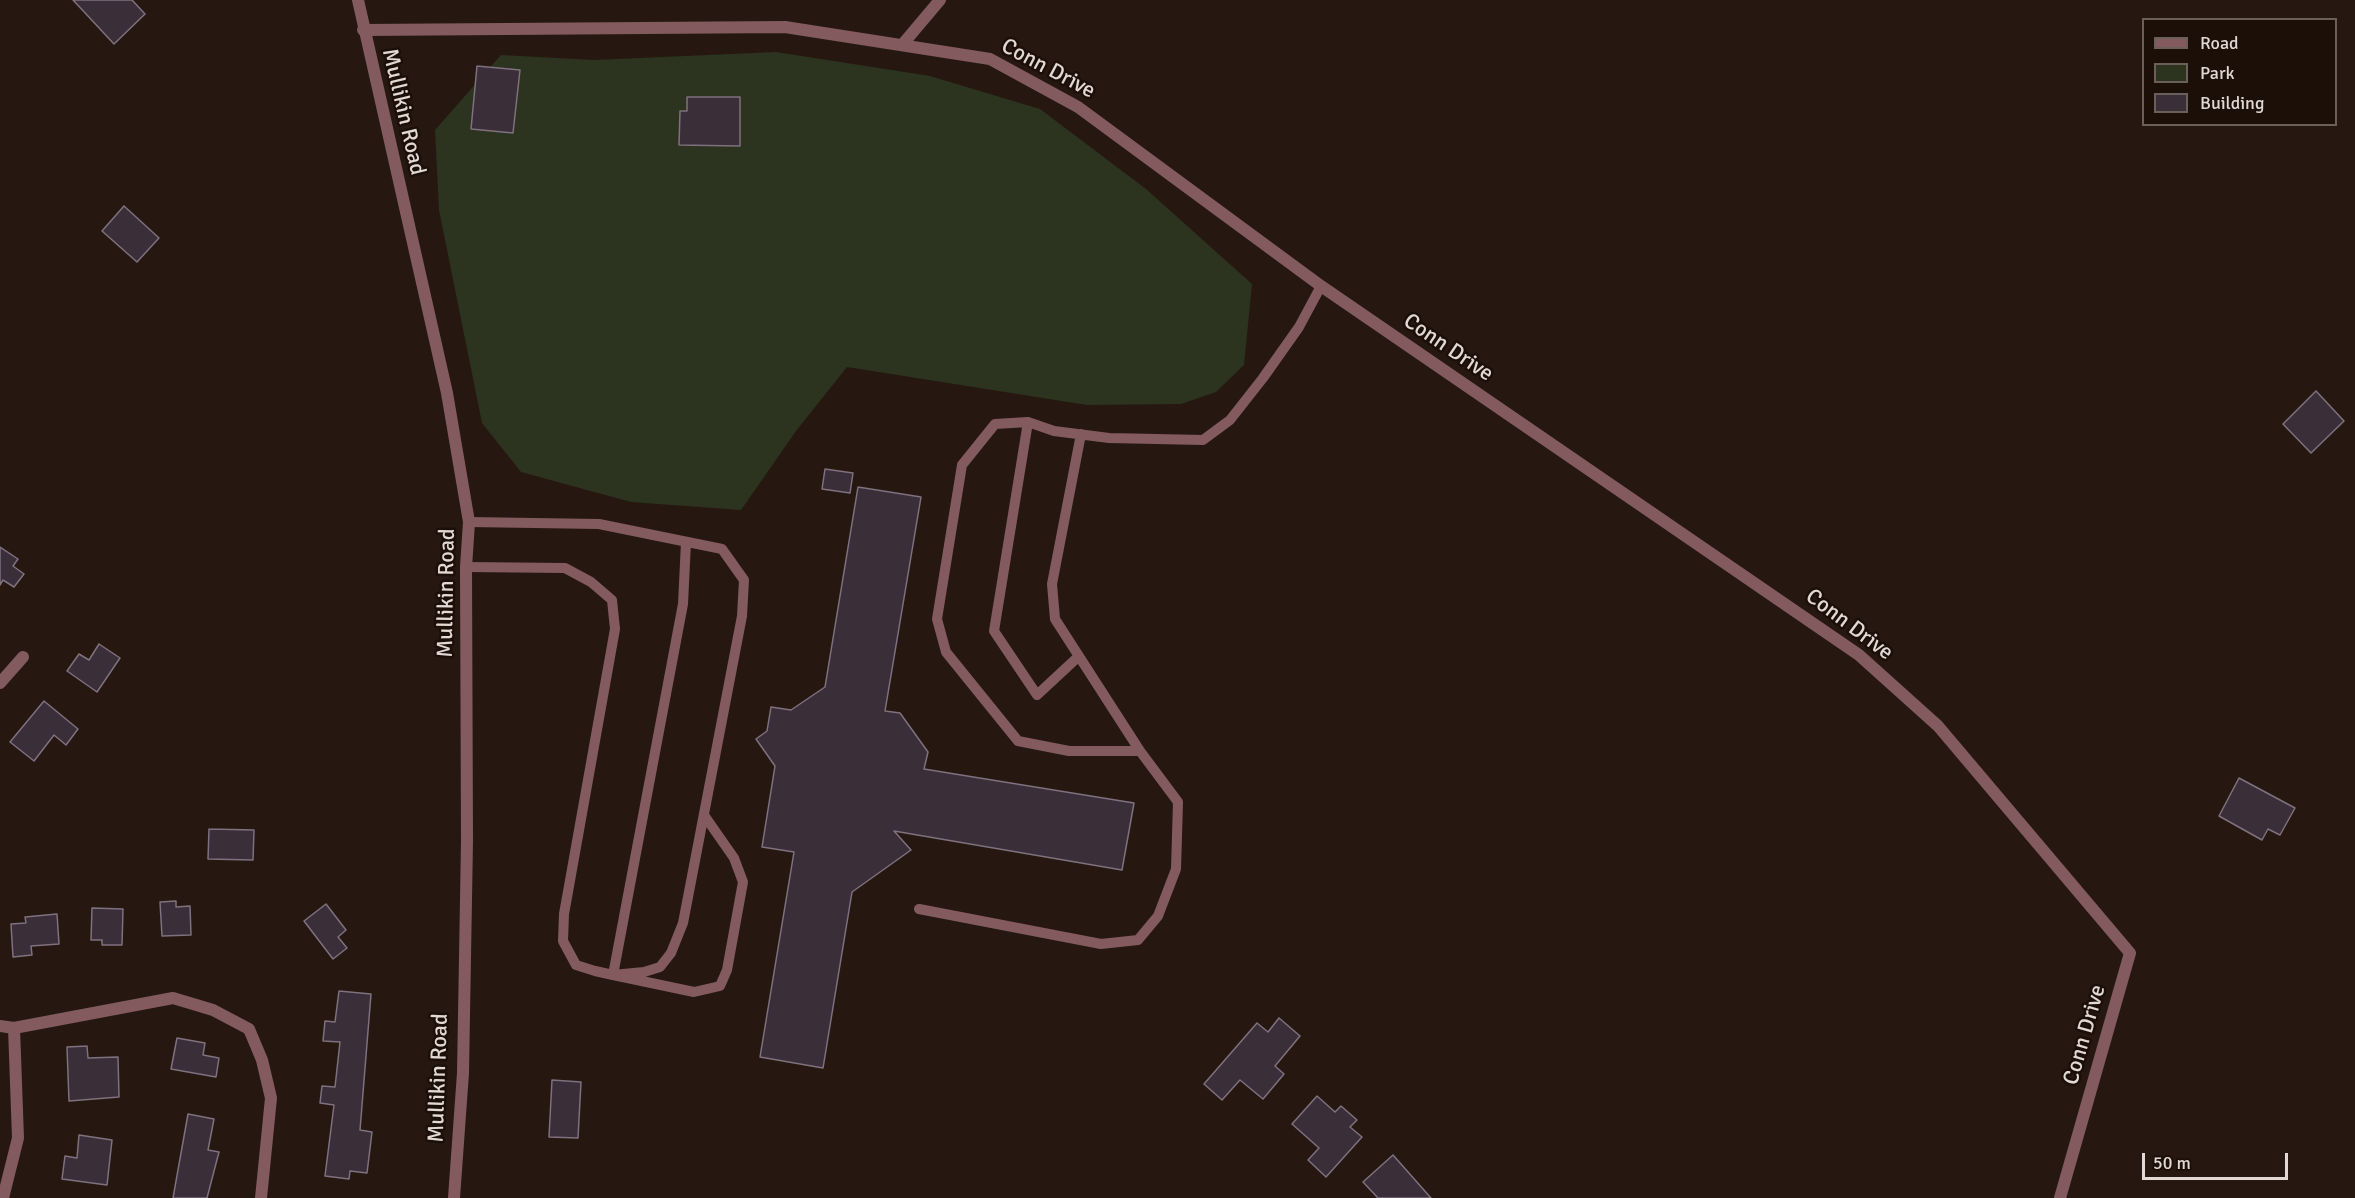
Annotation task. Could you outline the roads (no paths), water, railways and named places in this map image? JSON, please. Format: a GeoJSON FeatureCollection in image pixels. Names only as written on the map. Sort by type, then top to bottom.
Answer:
{"type":"FeatureCollection","features":[{"type":"Feature","properties":{"kind":"street","name":"Mullikin Road"},"geometry":{"type":"LineString","coordinates":[[358,0],[447,393],[470,522],[466,567],[467,841],[463,1073],[454,1198]]}},
{"type":"Feature","properties":{"kind":"street"},"geometry":{"type":"LineString","coordinates":[[902,45],[940,0]]}},
{"type":"Feature","properties":{"kind":"street","name":"Conn Drive"},"geometry":{"type":"LineString","coordinates":[[363,30],[785,27],[990,59],[1078,107],[1321,286],[1859,655],[1938,726],[2130,952],[2060,1198]]}},
{"type":"Feature","properties":{"kind":"street"},"geometry":{"type":"LineString","coordinates":[[0,683],[23,657]]}},
{"type":"Feature","properties":{"kind":"street"},"geometry":{"type":"LineString","coordinates":[[0,1026],[14,1028],[173,998],[213,1010],[249,1029],[262,1060],[270,1098],[261,1198]]}},
{"type":"Feature","properties":{"kind":"street"},"geometry":{"type":"LineString","coordinates":[[3,1198],[18,1138],[14,1028]]}},
{"type":"Feature","properties":{"kind":"lane"},"geometry":{"type":"LineString","coordinates":[[1140,751],[1070,751],[1018,741],[946,652],[936,619],[962,465],[994,424],[1028,422],[1054,431],[1081,434],[1172,441],[1203,440],[1230,420],[1263,378],[1299,327],[1321,286]]}},
{"type":"Feature","properties":{"kind":"lane"},"geometry":{"type":"LineString","coordinates":[[1028,422],[994,631],[1037,695],[1079,656]]}},
{"type":"Feature","properties":{"kind":"lane"},"geometry":{"type":"LineString","coordinates":[[919,909],[1101,944],[1138,940],[1158,916],[1176,869],[1178,802],[1140,751],[1055,619],[1052,584],[1081,434]]}},
{"type":"Feature","properties":{"kind":"lane"},"geometry":{"type":"LineString","coordinates":[[470,522],[599,524],[722,549],[744,580],[742,616],[683,923],[671,953],[660,967],[644,972],[613,975]]}},
{"type":"Feature","properties":{"kind":"lane"},"geometry":{"type":"LineString","coordinates":[[613,975],[682,604],[687,542]]}},
{"type":"Feature","properties":{"kind":"lane"},"geometry":{"type":"LineString","coordinates":[[466,567],[566,568],[591,582],[612,600],[615,629],[564,914],[563,941],[576,965],[694,992],[720,986],[727,970],[743,882],[734,858],[704,815]]}}]}
